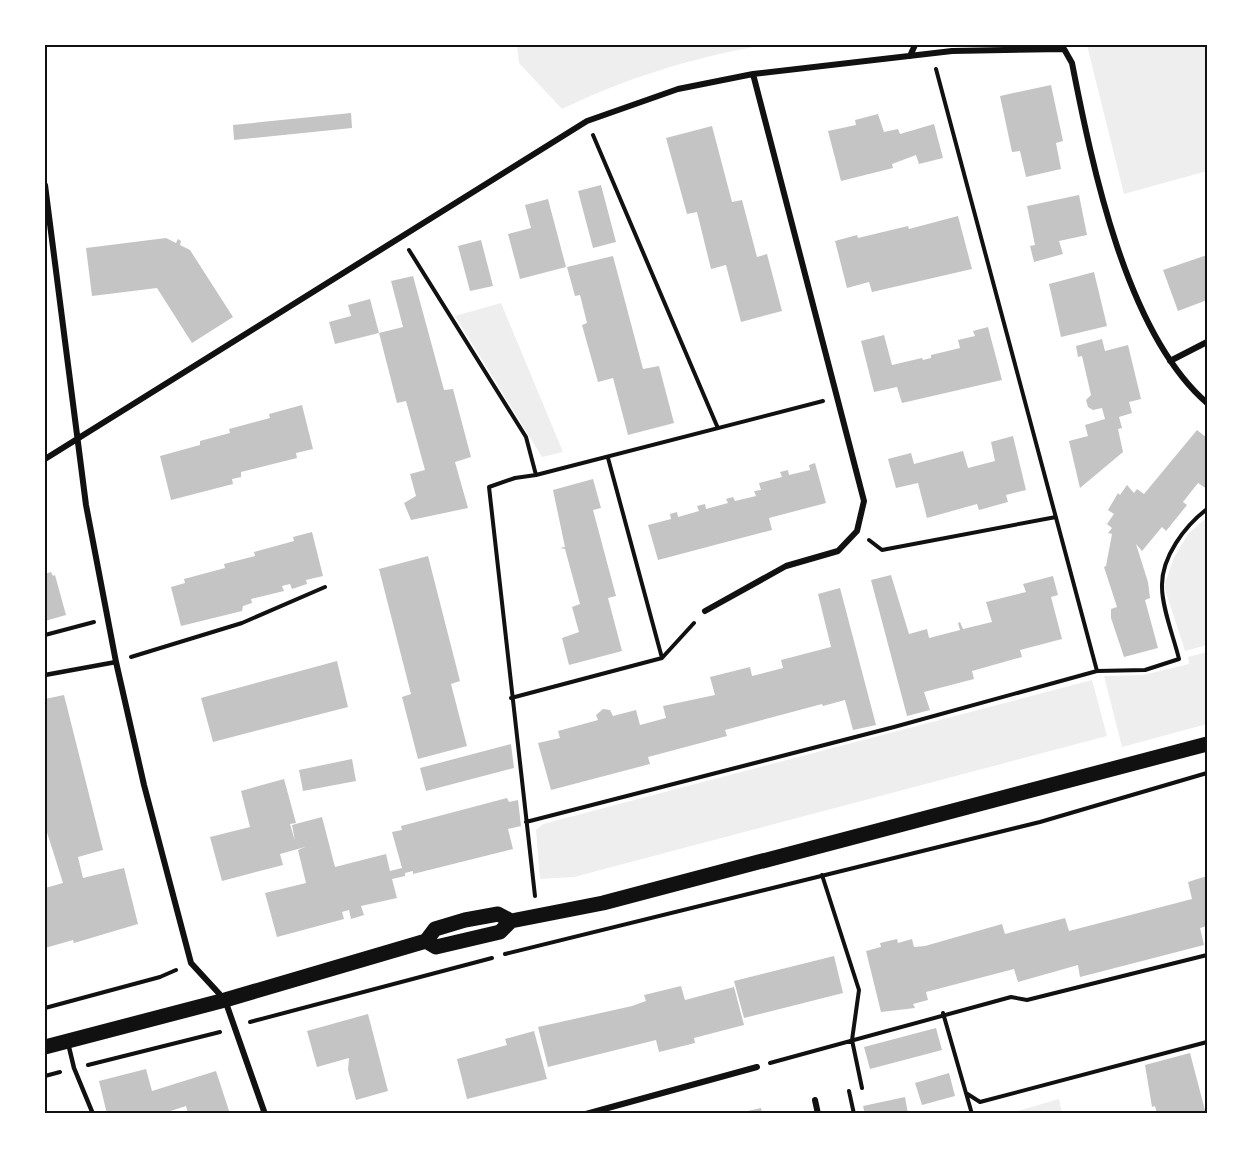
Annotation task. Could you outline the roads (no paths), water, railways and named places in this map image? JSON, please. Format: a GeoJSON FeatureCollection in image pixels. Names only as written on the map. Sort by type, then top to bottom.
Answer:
{"type":"FeatureCollection","features":[{"type":"Feature","properties":{"kind":"main road"},"geometry":{"type":"LineString","coordinates":[[45,1047],[225,1000],[426,941],[435,929],[465,920],[498,914],[511,921],[603,903],[1207,744]]}},
{"type":"Feature","properties":{"kind":"street"},"geometry":{"type":"LineString","coordinates":[[910,56],[915,45]]}},
{"type":"Feature","properties":{"kind":"street"},"geometry":{"type":"LineString","coordinates":[[45,459],[587,121],[678,88],[753,75],[933,54],[1064,49],[1072,63],[1104,198],[1135,298],[1170,361],[1207,403]]}},
{"type":"Feature","properties":{"kind":"street"},"geometry":{"type":"LineString","coordinates":[[705,611],[786,566],[838,551],[857,531],[864,501],[753,75]]}},
{"type":"Feature","properties":{"kind":"street"},"geometry":{"type":"LineString","coordinates":[[45,185],[76,441],[116,662],[144,785],[190,963],[225,1000],[233,1029],[265,1114]]}},
{"type":"Feature","properties":{"kind":"street"},"geometry":{"type":"LineString","coordinates":[[1170,361],[1207,342]]}},
{"type":"Feature","properties":{"kind":"street"},"geometry":{"type":"LineString","coordinates":[[586,1114],[758,1067]]}},
{"type":"Feature","properties":{"kind":"street"},"geometry":{"type":"LineString","coordinates":[[815,1100],[818,1114]]}},
{"type":"Feature","properties":{"kind":"lane"},"geometry":{"type":"LineString","coordinates":[[45,675],[116,662]]}},
{"type":"Feature","properties":{"kind":"lane"},"geometry":{"type":"LineString","coordinates":[[68,1041],[74,1068],[93,1114]]}}]}
